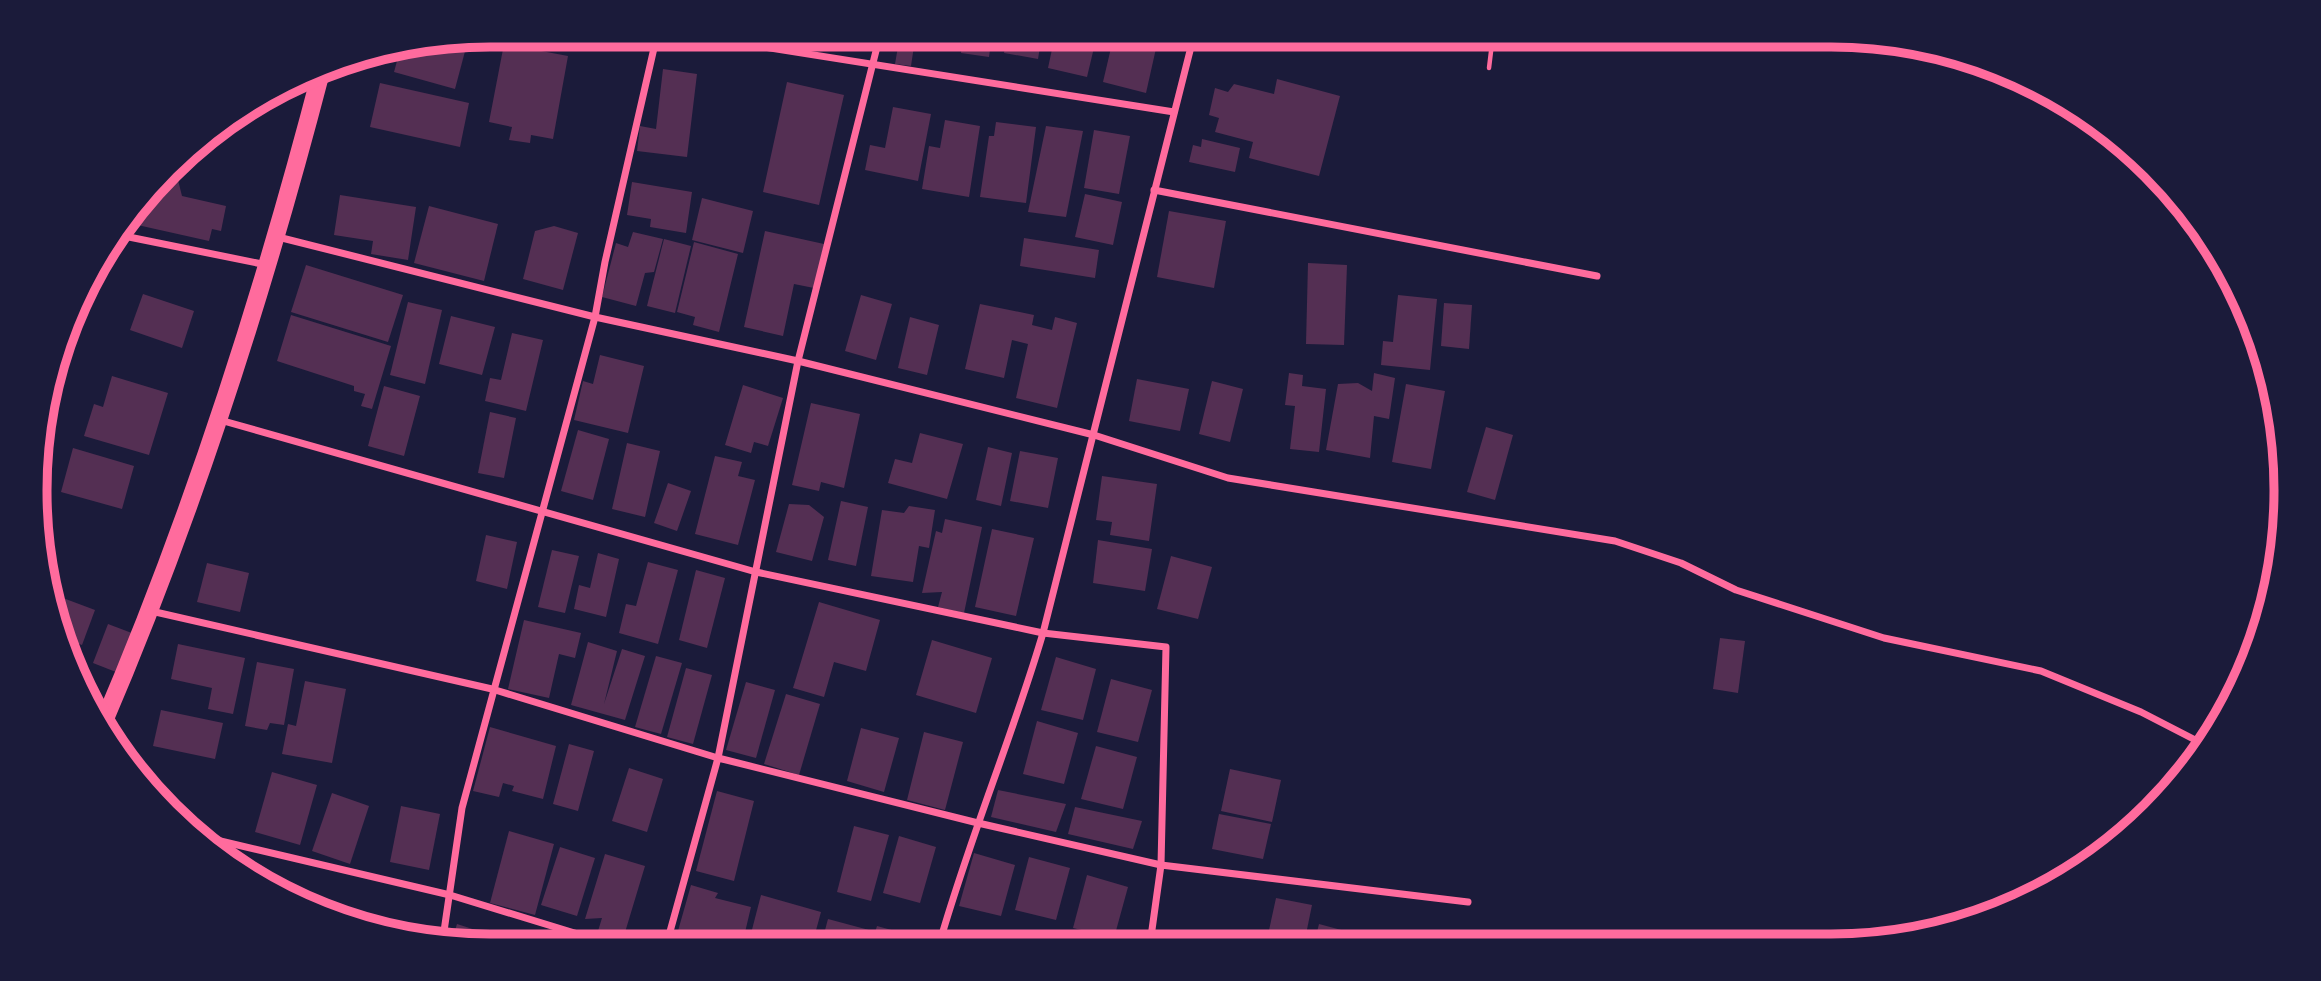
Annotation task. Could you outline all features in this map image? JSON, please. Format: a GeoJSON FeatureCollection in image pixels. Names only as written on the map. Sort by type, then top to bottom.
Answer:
{"type":"FeatureCollection","features":[{"type":"Feature","properties":{"kind":"main road"},"geometry":{"type":"LineString","coordinates":[[108,713],[151,611],[220,420],[278,237],[318,82]]}},
{"type":"Feature","properties":{"kind":"street"},"geometry":{"type":"LineString","coordinates":[[444,931],[462,808],[492,689],[595,317],[654,47]]}},
{"type":"Feature","properties":{"kind":"street"},"geometry":{"type":"LineString","coordinates":[[762,47],[1174,112]]}},
{"type":"Feature","properties":{"kind":"street"},"geometry":{"type":"LineString","coordinates":[[669,934],[718,758],[798,361],[877,47]]}},
{"type":"Feature","properties":{"kind":"street"},"geometry":{"type":"LineString","coordinates":[[943,934],[978,823],[1016,725],[1043,633],[1191,47]]}},
{"type":"Feature","properties":{"kind":"street"},"geometry":{"type":"LineString","coordinates":[[1154,190],[1597,276]]}},
{"type":"Feature","properties":{"kind":"street"},"geometry":{"type":"LineString","coordinates":[[127,237],[268,265]]}},
{"type":"Feature","properties":{"kind":"street"},"geometry":{"type":"LineString","coordinates":[[278,237],[595,317],[798,361],[1094,435],[1228,478],[1615,541],[1681,563],[1736,590],[1884,638],[2041,671],[2141,712],[2196,741]]}},
{"type":"Feature","properties":{"kind":"street"},"geometry":{"type":"LineString","coordinates":[[220,420],[756,572],[1043,633],[1166,647],[1161,865],[1151,934]]}},
{"type":"Feature","properties":{"kind":"street"},"geometry":{"type":"LineString","coordinates":[[151,611],[492,689],[718,758],[978,823],[1161,865],[1468,902]]}},
{"type":"Feature","properties":{"kind":"street"},"geometry":{"type":"LineString","coordinates":[[219,841],[450,895],[578,934]]}},
{"type":"Feature","properties":{"kind":"path"},"geometry":{"type":"LineString","coordinates":[[1489,68],[1492,47]]}},
{"type":"Feature","properties":{"kind":"building"},"geometry":{"type":"Polygon","coordinates":[[[503,47],[520,47],[568,56],[553,139],[531,135],[530,143],[509,140],[512,127],[489,122],[503,47]]]}},
{"type":"Feature","properties":{"kind":"building"},"geometry":{"type":"Polygon","coordinates":[[[898,47],[914,47],[911,66],[895,64],[898,47]]]}},
{"type":"Feature","properties":{"kind":"building"},"geometry":{"type":"Polygon","coordinates":[[[962,47],[990,47],[989,57],[961,53],[962,47]]]}},
{"type":"Feature","properties":{"kind":"building"},"geometry":{"type":"Polygon","coordinates":[[[1005,47],[1040,47],[1038,59],[1004,53],[1005,47]]]}},
{"type":"Feature","properties":{"kind":"building"},"geometry":{"type":"Polygon","coordinates":[[[1052,47],[1094,47],[1087,77],[1048,68],[1052,47]]]}},
{"type":"Feature","properties":{"kind":"building"},"geometry":{"type":"Polygon","coordinates":[[[1111,47],[1156,47],[1146,93],[1103,82],[1111,47]]]}},
{"type":"Feature","properties":{"kind":"building"},"geometry":{"type":"Polygon","coordinates":[[[466,48],[455,89],[394,72],[398,57],[466,48]]]}},
{"type":"Feature","properties":{"kind":"building"},"geometry":{"type":"Polygon","coordinates":[[[663,69],[697,74],[687,157],[637,151],[640,126],[656,129],[663,69]]]}},
{"type":"Feature","properties":{"kind":"building"},"geometry":{"type":"Polygon","coordinates":[[[1277,79],[1340,96],[1319,176],[1249,158],[1253,142],[1215,132],[1219,118],[1209,115],[1215,88],[1228,92],[1234,84],[1274,94],[1277,79]]]}},
{"type":"Feature","properties":{"kind":"building"},"geometry":{"type":"Polygon","coordinates":[[[787,82],[844,95],[819,205],[763,192],[787,82]]]}},
{"type":"Feature","properties":{"kind":"building"},"geometry":{"type":"Polygon","coordinates":[[[380,83],[469,103],[460,147],[370,127],[380,83]]]}},
{"type":"Feature","properties":{"kind":"building"},"geometry":{"type":"Polygon","coordinates":[[[893,107],[931,114],[918,181],[865,170],[870,145],[885,148],[893,107]]]}},
{"type":"Feature","properties":{"kind":"building"},"geometry":{"type":"Polygon","coordinates":[[[945,120],[980,126],[969,197],[922,189],[929,146],[940,148],[945,120]]]}},
{"type":"Feature","properties":{"kind":"building"},"geometry":{"type":"Polygon","coordinates":[[[996,122],[1036,127],[1026,203],[980,197],[989,136],[994,136],[996,122]]]}},
{"type":"Feature","properties":{"kind":"building"},"geometry":{"type":"Polygon","coordinates":[[[1046,126],[1083,131],[1066,217],[1028,212],[1046,126]]]}},
{"type":"Feature","properties":{"kind":"building"},"geometry":{"type":"Polygon","coordinates":[[[1094,130],[1130,136],[1119,194],[1084,188],[1094,130]]]}},
{"type":"Feature","properties":{"kind":"building"},"geometry":{"type":"Polygon","coordinates":[[[1202,139],[1240,148],[1235,172],[1189,162],[1193,145],[1201,147],[1202,139]]]}},
{"type":"Feature","properties":{"kind":"building"},"geometry":{"type":"Polygon","coordinates":[[[177,177],[182,196],[226,206],[221,231],[212,229],[209,241],[136,225],[177,177]]]}},
{"type":"Feature","properties":{"kind":"building"},"geometry":{"type":"Polygon","coordinates":[[[632,182],[692,192],[686,233],[650,227],[651,219],[627,215],[632,182]]]}},
{"type":"Feature","properties":{"kind":"building"},"geometry":{"type":"Polygon","coordinates":[[[1085,194],[1122,202],[1113,245],[1075,237],[1085,194]]]}},
{"type":"Feature","properties":{"kind":"building"},"geometry":{"type":"Polygon","coordinates":[[[340,195],[416,207],[408,260],[371,254],[373,241],[334,235],[340,195]]]}},
{"type":"Feature","properties":{"kind":"building"},"geometry":{"type":"Polygon","coordinates":[[[702,198],[753,211],[743,253],[692,240],[702,198]]]}},
{"type":"Feature","properties":{"kind":"building"},"geometry":{"type":"Polygon","coordinates":[[[429,206],[498,224],[484,281],[414,263],[429,206]]]}},
{"type":"Feature","properties":{"kind":"building"},"geometry":{"type":"Polygon","coordinates":[[[1169,211],[1226,221],[1214,288],[1157,277],[1169,211]]]}},
{"type":"Feature","properties":{"kind":"building"},"geometry":{"type":"Polygon","coordinates":[[[554,226],[578,233],[563,290],[523,279],[535,231],[554,226]]]}},
{"type":"Feature","properties":{"kind":"building"},"geometry":{"type":"Polygon","coordinates":[[[765,231],[824,244],[814,288],[794,284],[783,336],[744,327],[765,231]]]}},
{"type":"Feature","properties":{"kind":"building"},"geometry":{"type":"Polygon","coordinates":[[[633,232],[663,239],[654,272],[645,273],[636,306],[602,297],[616,243],[628,247],[633,232]]]}},
{"type":"Feature","properties":{"kind":"building"},"geometry":{"type":"Polygon","coordinates":[[[1024,238],[1099,250],[1095,278],[1020,266],[1024,238]]]}},
{"type":"Feature","properties":{"kind":"building"},"geometry":{"type":"Polygon","coordinates":[[[664,239],[691,246],[675,313],[647,306],[664,239]]]}},
{"type":"Feature","properties":{"kind":"building"},"geometry":{"type":"Polygon","coordinates":[[[694,242],[738,254],[719,332],[693,325],[695,317],[677,312],[694,242]]]}},
{"type":"Feature","properties":{"kind":"building"},"geometry":{"type":"Polygon","coordinates":[[[1308,263],[1347,265],[1344,345],[1306,344],[1308,263]]]}},
{"type":"Feature","properties":{"kind":"building"},"geometry":{"type":"Polygon","coordinates":[[[306,265],[403,295],[388,342],[291,312],[306,265]]]}},
{"type":"Feature","properties":{"kind":"building"},"geometry":{"type":"Polygon","coordinates":[[[143,294],[194,311],[182,348],[130,330],[143,294]]]}},
{"type":"Feature","properties":{"kind":"building"},"geometry":{"type":"Polygon","coordinates":[[[861,295],[892,304],[876,360],[845,351],[861,295]]]}},
{"type":"Feature","properties":{"kind":"building"},"geometry":{"type":"Polygon","coordinates":[[[1398,295],[1437,299],[1430,370],[1381,365],[1383,341],[1393,342],[1398,295]]]}},
{"type":"Feature","properties":{"kind":"building"},"geometry":{"type":"Polygon","coordinates":[[[408,302],[442,310],[425,384],[390,375],[408,302]]]}},
{"type":"Feature","properties":{"kind":"building"},"geometry":{"type":"Polygon","coordinates":[[[1444,303],[1472,305],[1469,349],[1441,346],[1444,303]]]}},
{"type":"Feature","properties":{"kind":"building"},"geometry":{"type":"Polygon","coordinates":[[[980,304],[1034,315],[1032,325],[1052,330],[1055,317],[1077,323],[1057,408],[1016,398],[1028,344],[1012,340],[1004,378],[965,369],[980,304]]]}},
{"type":"Feature","properties":{"kind":"building"},"geometry":{"type":"Polygon","coordinates":[[[291,315],[391,346],[372,409],[361,406],[365,394],[354,391],[354,386],[277,361],[291,315]]]}},
{"type":"Feature","properties":{"kind":"building"},"geometry":{"type":"Polygon","coordinates":[[[451,316],[495,327],[482,375],[439,364],[451,316]]]}},
{"type":"Feature","properties":{"kind":"building"},"geometry":{"type":"Polygon","coordinates":[[[910,317],[939,325],[927,375],[898,368],[910,317]]]}},
{"type":"Feature","properties":{"kind":"building"},"geometry":{"type":"Polygon","coordinates":[[[512,333],[543,340],[526,411],[485,401],[490,378],[501,380],[512,333]]]}},
{"type":"Feature","properties":{"kind":"building"},"geometry":{"type":"Polygon","coordinates":[[[600,355],[644,366],[628,433],[574,420],[583,381],[593,384],[600,355]]]}},
{"type":"Feature","properties":{"kind":"building"},"geometry":{"type":"Polygon","coordinates":[[[1289,373],[1303,375],[1302,386],[1326,389],[1319,452],[1290,449],[1295,406],[1285,405],[1289,373]]]}},
{"type":"Feature","properties":{"kind":"building"},"geometry":{"type":"Polygon","coordinates":[[[1374,373],[1395,378],[1389,419],[1374,416],[1370,458],[1326,450],[1338,384],[1358,383],[1372,391],[1374,373]]]}},
{"type":"Feature","properties":{"kind":"building"},"geometry":{"type":"Polygon","coordinates":[[[112,376],[168,393],[149,455],[84,436],[94,404],[103,407],[112,376]]]}},
{"type":"Feature","properties":{"kind":"building"},"geometry":{"type":"Polygon","coordinates":[[[1137,379],[1189,389],[1180,431],[1129,421],[1137,379]]]}},
{"type":"Feature","properties":{"kind":"building"},"geometry":{"type":"Polygon","coordinates":[[[1212,381],[1243,389],[1230,442],[1199,434],[1212,381]]]}},
{"type":"Feature","properties":{"kind":"building"},"geometry":{"type":"Polygon","coordinates":[[[1406,384],[1445,391],[1431,469],[1392,462],[1406,384]]]}},
{"type":"Feature","properties":{"kind":"building"},"geometry":{"type":"Polygon","coordinates":[[[743,385],[783,398],[768,446],[754,442],[751,453],[725,445],[743,385]]]}},
{"type":"Feature","properties":{"kind":"building"},"geometry":{"type":"Polygon","coordinates":[[[384,386],[420,396],[404,456],[368,446],[384,386]]]}},
{"type":"Feature","properties":{"kind":"building"},"geometry":{"type":"Polygon","coordinates":[[[811,403],[860,414],[844,488],[821,482],[819,491],[792,485],[811,403]]]}},
{"type":"Feature","properties":{"kind":"building"},"geometry":{"type":"Polygon","coordinates":[[[490,412],[516,418],[504,478],[478,473],[490,412]]]}},
{"type":"Feature","properties":{"kind":"building"},"geometry":{"type":"Polygon","coordinates":[[[1486,427],[1513,435],[1495,500],[1467,492],[1486,427]]]}},
{"type":"Feature","properties":{"kind":"building"},"geometry":{"type":"Polygon","coordinates":[[[578,430],[609,439],[593,500],[561,491],[578,430]]]}},
{"type":"Feature","properties":{"kind":"building"},"geometry":{"type":"Polygon","coordinates":[[[920,433],[963,444],[947,499],[888,483],[895,459],[912,463],[920,433]]]}},
{"type":"Feature","properties":{"kind":"building"},"geometry":{"type":"Polygon","coordinates":[[[627,443],[660,451],[645,517],[612,509],[627,443]]]}},
{"type":"Feature","properties":{"kind":"building"},"geometry":{"type":"Polygon","coordinates":[[[988,447],[1012,453],[1001,506],[976,500],[988,447]]]}},
{"type":"Feature","properties":{"kind":"building"},"geometry":{"type":"Polygon","coordinates":[[[73,448],[134,466],[122,509],[61,492],[73,448]]]}},
{"type":"Feature","properties":{"kind":"building"},"geometry":{"type":"Polygon","coordinates":[[[1020,451],[1058,458],[1048,508],[1010,501],[1020,451]]]}},
{"type":"Feature","properties":{"kind":"building"},"geometry":{"type":"Polygon","coordinates":[[[715,456],[742,462],[738,476],[755,480],[738,545],[695,534],[715,456]]]}},
{"type":"Feature","properties":{"kind":"building"},"geometry":{"type":"Polygon","coordinates":[[[1102,476],[1157,484],[1149,541],[1110,535],[1112,522],[1096,520],[1102,476]]]}},
{"type":"Feature","properties":{"kind":"building"},"geometry":{"type":"Polygon","coordinates":[[[668,483],[691,491],[677,531],[654,523],[668,483]]]}},
{"type":"Feature","properties":{"kind":"building"},"geometry":{"type":"Polygon","coordinates":[[[841,501],[868,507],[856,566],[828,560],[841,501]]]}},
{"type":"Feature","properties":{"kind":"building"},"geometry":{"type":"Polygon","coordinates":[[[789,504],[809,505],[824,517],[812,561],[776,552],[789,504]]]}},
{"type":"Feature","properties":{"kind":"building"},"geometry":{"type":"Polygon","coordinates":[[[909,506],[935,510],[929,548],[919,546],[913,582],[871,576],[882,510],[904,513],[909,506]]]}},
{"type":"Feature","properties":{"kind":"building"},"geometry":{"type":"Polygon","coordinates":[[[945,519],[982,527],[964,613],[938,607],[942,592],[922,593],[936,531],[942,533],[945,519]]]}},
{"type":"Feature","properties":{"kind":"building"},"geometry":{"type":"Polygon","coordinates":[[[992,529],[1034,538],[1016,616],[975,607],[992,529]]]}},
{"type":"Feature","properties":{"kind":"building"},"geometry":{"type":"Polygon","coordinates":[[[486,535],[517,542],[507,589],[476,581],[486,535]]]}},
{"type":"Feature","properties":{"kind":"building"},"geometry":{"type":"Polygon","coordinates":[[[1098,540],[1152,549],[1145,591],[1093,583],[1098,540]]]}},
{"type":"Feature","properties":{"kind":"building"},"geometry":{"type":"Polygon","coordinates":[[[552,550],[579,556],[565,613],[538,607],[552,550]]]}},
{"type":"Feature","properties":{"kind":"building"},"geometry":{"type":"Polygon","coordinates":[[[598,553],[619,559],[606,617],[574,609],[579,585],[590,588],[598,553]]]}},
{"type":"Feature","properties":{"kind":"building"},"geometry":{"type":"Polygon","coordinates":[[[1171,556],[1212,567],[1198,619],[1157,609],[1171,556]]]}},
{"type":"Feature","properties":{"kind":"building"},"geometry":{"type":"Polygon","coordinates":[[[648,562],[678,570],[658,644],[619,633],[626,604],[636,606],[648,562]]]}},
{"type":"Feature","properties":{"kind":"building"},"geometry":{"type":"Polygon","coordinates":[[[207,563],[249,573],[240,612],[197,602],[207,563]]]}},
{"type":"Feature","properties":{"kind":"building"},"geometry":{"type":"Polygon","coordinates":[[[696,570],[725,578],[707,648],[679,640],[696,570]]]}},
{"type":"Feature","properties":{"kind":"building"},"geometry":{"type":"Polygon","coordinates":[[[60,597],[95,610],[82,645],[74,642],[60,597]]]}},
{"type":"Feature","properties":{"kind":"building"},"geometry":{"type":"Polygon","coordinates":[[[819,602],[880,620],[866,671],[834,662],[824,697],[793,688],[819,602]]]}},
{"type":"Feature","properties":{"kind":"building"},"geometry":{"type":"Polygon","coordinates":[[[524,620],[581,633],[575,658],[559,654],[549,698],[508,689],[524,620]]]}},
{"type":"Feature","properties":{"kind":"building"},"geometry":{"type":"Polygon","coordinates":[[[108,624],[137,635],[121,674],[93,663],[108,624]]]}},
{"type":"Feature","properties":{"kind":"building"},"geometry":{"type":"Polygon","coordinates":[[[1720,638],[1745,641],[1738,693],[1713,689],[1720,638]]]}},
{"type":"Feature","properties":{"kind":"building"},"geometry":{"type":"Polygon","coordinates":[[[932,640],[992,658],[976,713],[916,695],[932,640]]]}},
{"type":"Feature","properties":{"kind":"building"},"geometry":{"type":"Polygon","coordinates":[[[588,642],[617,651],[604,704],[622,649],[645,656],[625,720],[571,705],[588,642]]]}},
{"type":"Feature","properties":{"kind":"building"},"geometry":{"type":"Polygon","coordinates":[[[178,644],[245,658],[233,714],[208,709],[212,688],[171,679],[178,644]]]}},
{"type":"Feature","properties":{"kind":"building"},"geometry":{"type":"Polygon","coordinates":[[[656,656],[682,663],[661,734],[635,727],[656,656]]]}},
{"type":"Feature","properties":{"kind":"building"},"geometry":{"type":"Polygon","coordinates":[[[1056,657],[1096,669],[1083,720],[1041,710],[1056,657]]]}},
{"type":"Feature","properties":{"kind":"building"},"geometry":{"type":"Polygon","coordinates":[[[257,662],[294,669],[284,725],[270,723],[267,730],[245,726],[257,662]]]}},
{"type":"Feature","properties":{"kind":"building"},"geometry":{"type":"Polygon","coordinates":[[[686,668],[712,675],[693,744],[667,737],[686,668]]]}},
{"type":"Feature","properties":{"kind":"building"},"geometry":{"type":"Polygon","coordinates":[[[1111,679],[1152,690],[1138,742],[1097,732],[1111,679]]]}},
{"type":"Feature","properties":{"kind":"building"},"geometry":{"type":"Polygon","coordinates":[[[305,681],[346,689],[332,763],[282,754],[288,724],[296,726],[305,681]]]}},
{"type":"Feature","properties":{"kind":"building"},"geometry":{"type":"Polygon","coordinates":[[[746,682],[775,690],[756,758],[726,750],[746,682]]]}},
{"type":"Feature","properties":{"kind":"building"},"geometry":{"type":"Polygon","coordinates":[[[786,694],[820,704],[799,775],[764,764],[786,694]]]}},
{"type":"Feature","properties":{"kind":"building"},"geometry":{"type":"Polygon","coordinates":[[[161,710],[223,723],[215,759],[153,746],[161,710]]]}},
{"type":"Feature","properties":{"kind":"building"},"geometry":{"type":"Polygon","coordinates":[[[1037,721],[1078,733],[1064,784],[1023,774],[1037,721]]]}},
{"type":"Feature","properties":{"kind":"building"},"geometry":{"type":"Polygon","coordinates":[[[490,727],[556,746],[543,799],[512,791],[514,786],[503,783],[499,797],[473,791],[490,727]]]}},
{"type":"Feature","properties":{"kind":"building"},"geometry":{"type":"Polygon","coordinates":[[[861,728],[899,738],[884,792],[847,781],[861,728]]]}},
{"type":"Feature","properties":{"kind":"building"},"geometry":{"type":"Polygon","coordinates":[[[924,732],[963,742],[945,810],[907,800],[924,732]]]}},
{"type":"Feature","properties":{"kind":"building"},"geometry":{"type":"Polygon","coordinates":[[[569,744],[594,751],[578,811],[553,804],[569,744]]]}},
{"type":"Feature","properties":{"kind":"building"},"geometry":{"type":"Polygon","coordinates":[[[1096,746],[1137,757],[1123,809],[1081,799],[1096,746]]]}},
{"type":"Feature","properties":{"kind":"building"},"geometry":{"type":"Polygon","coordinates":[[[629,768],[663,779],[647,832],[612,821],[629,768]]]}},
{"type":"Feature","properties":{"kind":"building"},"geometry":{"type":"Polygon","coordinates":[[[1230,769],[1281,780],[1272,822],[1221,811],[1230,769]]]}},
{"type":"Feature","properties":{"kind":"building"},"geometry":{"type":"Polygon","coordinates":[[[272,772],[317,785],[300,845],[255,832],[272,772]]]}},
{"type":"Feature","properties":{"kind":"building"},"geometry":{"type":"Polygon","coordinates":[[[998,790],[1066,804],[1056,832],[991,817],[998,790]]]}},
{"type":"Feature","properties":{"kind":"building"},"geometry":{"type":"Polygon","coordinates":[[[717,791],[754,801],[734,881],[696,871],[717,791]]]}},
{"type":"Feature","properties":{"kind":"building"},"geometry":{"type":"Polygon","coordinates":[[[332,793],[369,806],[350,864],[312,851],[332,793]]]}},
{"type":"Feature","properties":{"kind":"building"},"geometry":{"type":"Polygon","coordinates":[[[401,806],[440,814],[429,870],[390,862],[401,806]]]}},
{"type":"Feature","properties":{"kind":"building"},"geometry":{"type":"Polygon","coordinates":[[[1075,807],[1142,821],[1133,849],[1068,834],[1075,807]]]}},
{"type":"Feature","properties":{"kind":"building"},"geometry":{"type":"Polygon","coordinates":[[[1219,814],[1271,824],[1263,859],[1212,849],[1219,814]]]}},
{"type":"Feature","properties":{"kind":"building"},"geometry":{"type":"Polygon","coordinates":[[[854,826],[889,835],[871,901],[837,892],[854,826]]]}},
{"type":"Feature","properties":{"kind":"building"},"geometry":{"type":"Polygon","coordinates":[[[509,831],[554,844],[535,915],[490,903],[509,831]]]}},
{"type":"Feature","properties":{"kind":"building"},"geometry":{"type":"Polygon","coordinates":[[[899,836],[936,847],[920,903],[883,893],[899,836]]]}},
{"type":"Feature","properties":{"kind":"building"},"geometry":{"type":"Polygon","coordinates":[[[560,847],[595,858],[577,916],[541,905],[560,847]]]}},
{"type":"Feature","properties":{"kind":"building"},"geometry":{"type":"Polygon","coordinates":[[[974,853],[1015,865],[1001,916],[959,906],[974,853]]]}},
{"type":"Feature","properties":{"kind":"building"},"geometry":{"type":"Polygon","coordinates":[[[605,854],[645,866],[625,934],[598,931],[602,918],[585,919],[605,854]]]}},
{"type":"Feature","properties":{"kind":"building"},"geometry":{"type":"Polygon","coordinates":[[[1029,857],[1070,868],[1056,920],[1015,910],[1029,857]]]}},
{"type":"Feature","properties":{"kind":"building"},"geometry":{"type":"Polygon","coordinates":[[[1087,875],[1128,887],[1115,934],[1098,934],[1073,928],[1087,875]]]}},
{"type":"Feature","properties":{"kind":"building"},"geometry":{"type":"Polygon","coordinates":[[[691,885],[718,893],[715,898],[751,907],[745,934],[677,934],[691,885]]]}},
{"type":"Feature","properties":{"kind":"building"},"geometry":{"type":"Polygon","coordinates":[[[761,895],[821,912],[815,934],[751,934],[761,895]]]}},
{"type":"Feature","properties":{"kind":"building"},"geometry":{"type":"Polygon","coordinates":[[[1276,898],[1312,905],[1306,934],[1268,934],[1276,898]]]}},
{"type":"Feature","properties":{"kind":"building"},"geometry":{"type":"Polygon","coordinates":[[[828,919],[869,930],[868,934],[824,934],[828,919]]]}},
{"type":"Feature","properties":{"kind":"building"},"geometry":{"type":"Polygon","coordinates":[[[379,920],[400,921],[400,924],[379,920]]]}},
{"type":"Feature","properties":{"kind":"building"},"geometry":{"type":"Polygon","coordinates":[[[457,924],[485,933],[485,934],[454,932],[457,924]]]}},
{"type":"Feature","properties":{"kind":"building"},"geometry":{"type":"Polygon","coordinates":[[[1319,924],[1356,934],[1316,934],[1319,924]]]}},
{"type":"Feature","properties":{"kind":"building"},"geometry":{"type":"Polygon","coordinates":[[[877,926],[906,934],[874,934],[877,926]]]}}]}
